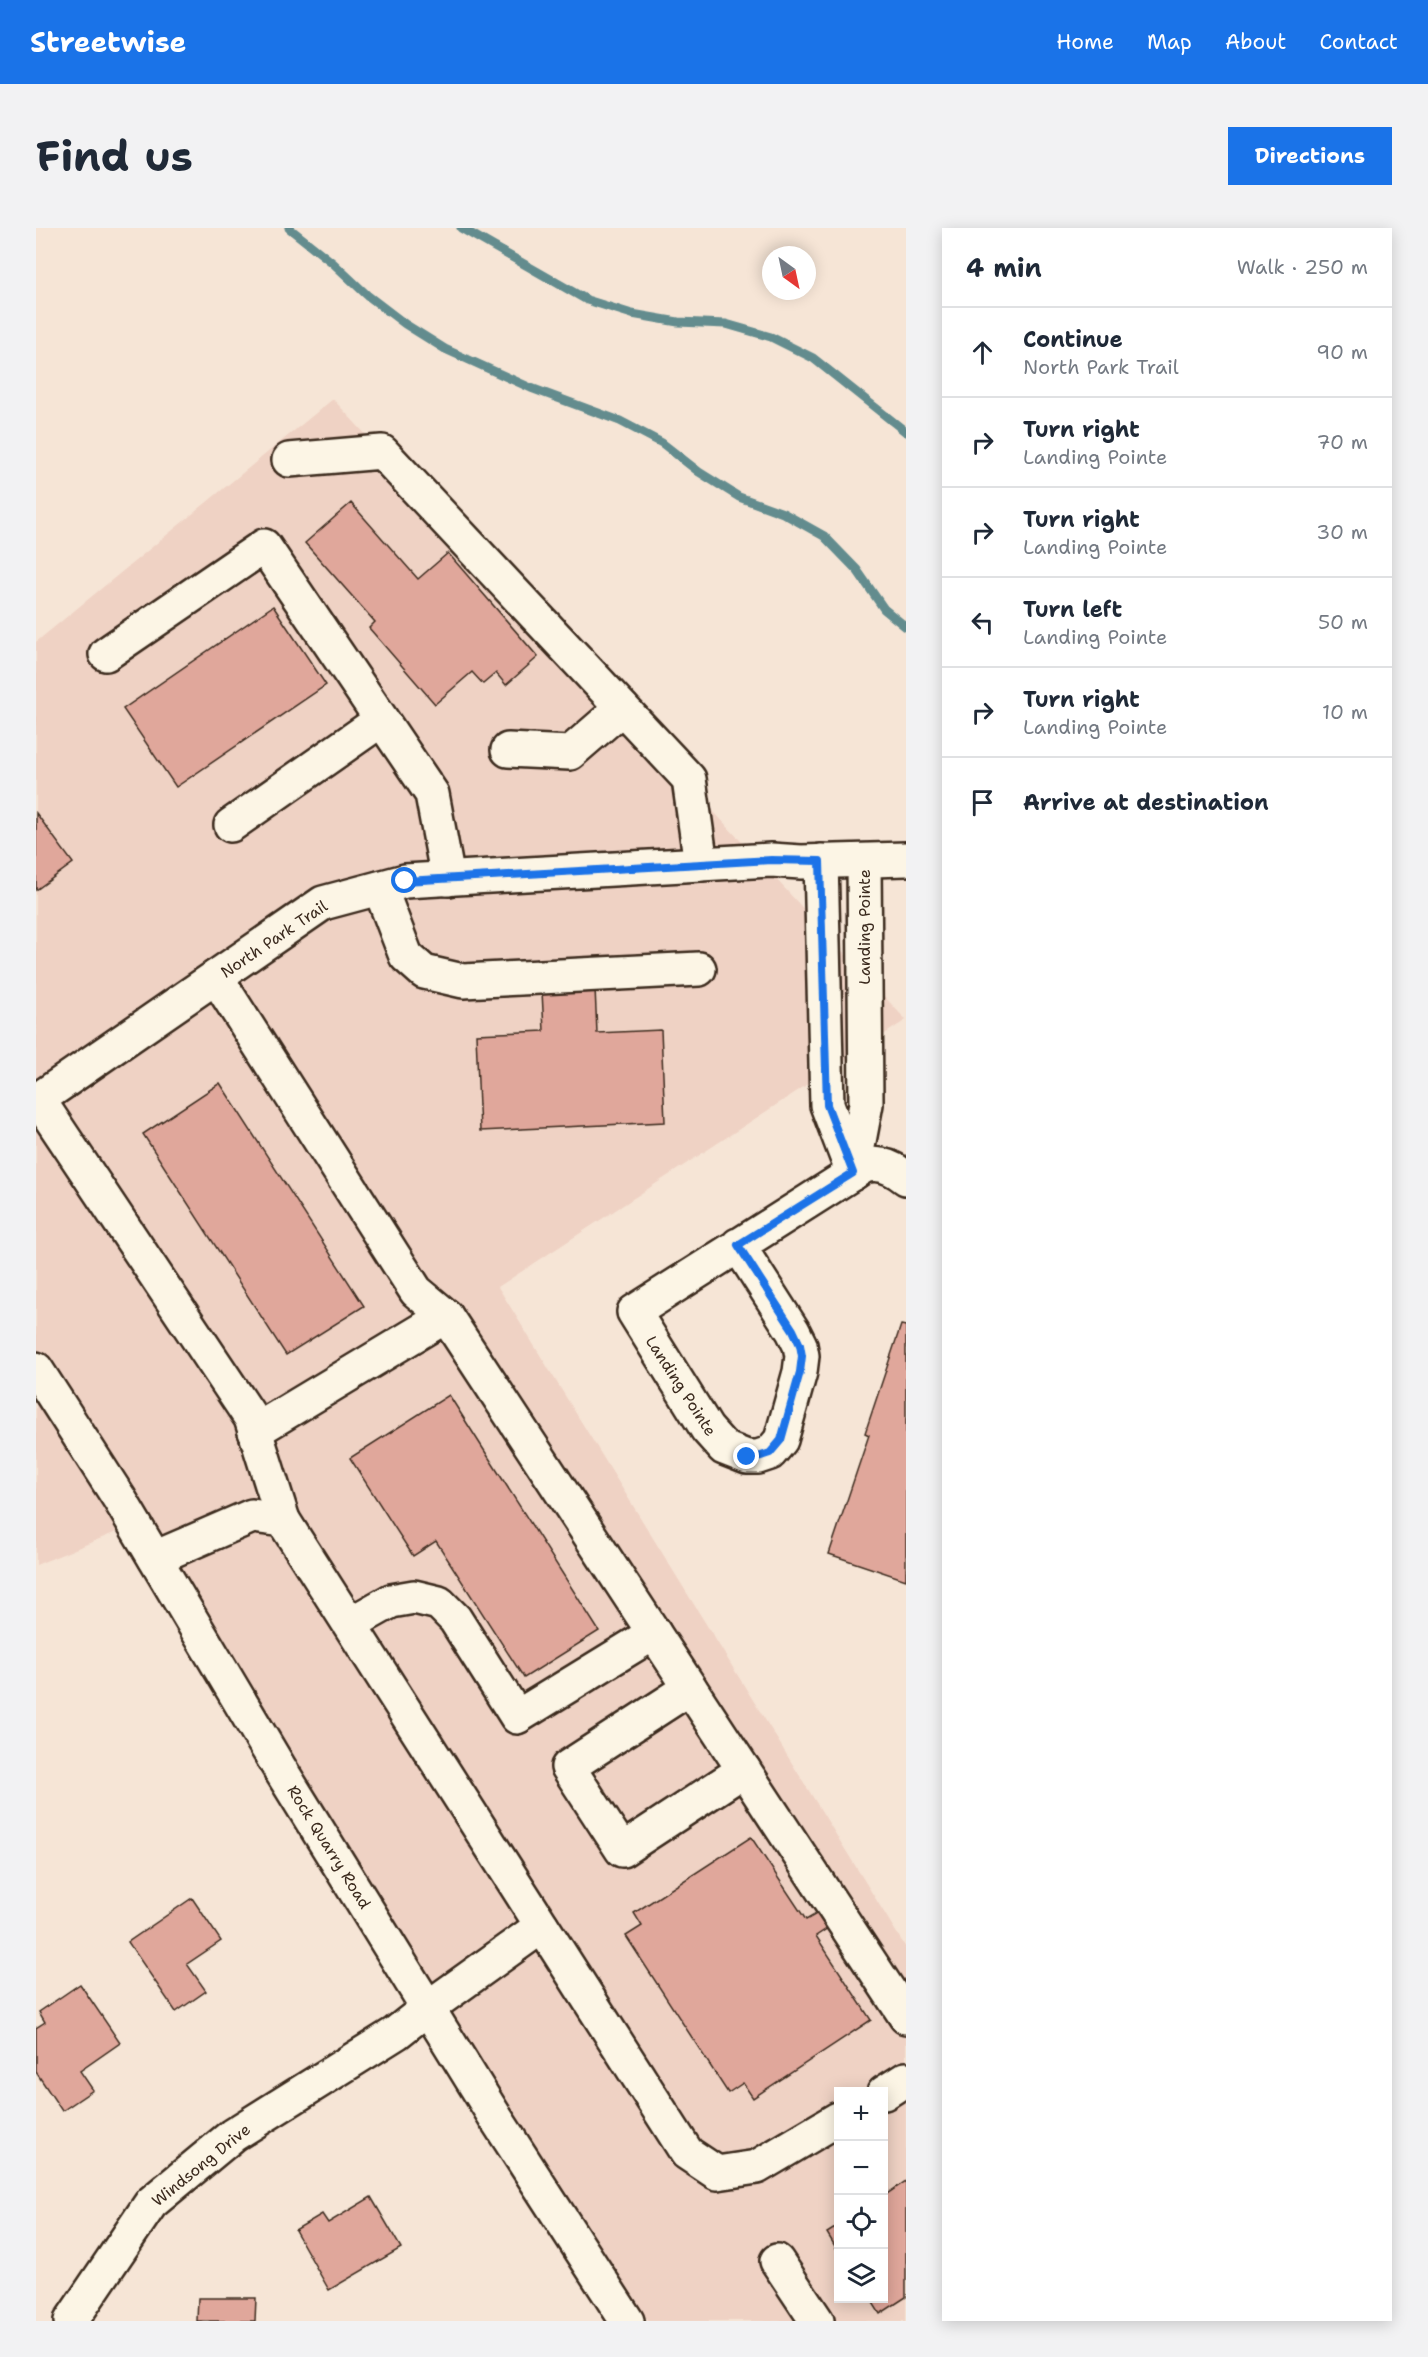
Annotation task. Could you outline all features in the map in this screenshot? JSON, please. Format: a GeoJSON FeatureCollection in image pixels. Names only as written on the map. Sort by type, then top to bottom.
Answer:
{"type":"FeatureCollection","features":[{"type":"Feature","properties":{"kind":"street"},"geometry":{"type":"LineString","coordinates":[[289,460],[382,452],[689,779],[701,864]]}},
{"type":"Feature","properties":{"kind":"street"},"geometry":{"type":"LineString","coordinates":[[106,654],[264,546],[432,794],[448,879]]}},
{"type":"Feature","properties":{"kind":"street"},"geometry":{"type":"LineString","coordinates":[[508,750],[570,753],[622,708]]}},
{"type":"Feature","properties":{"kind":"street"},"geometry":{"type":"LineString","coordinates":[[231,825],[381,720]]}},
{"type":"Feature","properties":{"kind":"street","name":"North Park Trail"},"geometry":{"type":"LineString","coordinates":[[37,1100],[323,903],[405,881],[771,860],[906,859]]}},
{"type":"Feature","properties":{"kind":"street"},"geometry":{"type":"LineString","coordinates":[[820,861],[827,1105],[853,1173]]}},
{"type":"Feature","properties":{"kind":"street","name":"Landing Pointe"},"geometry":{"type":"LineString","coordinates":[[853,1173],[866,1104],[864,861]]}},
{"type":"Feature","properties":{"kind":"street"},"geometry":{"type":"LineString","coordinates":[[380,888],[406,956],[424,972],[463,981],[699,969]]}},
{"type":"Feature","properties":{"kind":"street"},"geometry":{"type":"LineString","coordinates":[[216,977],[416,1291],[446,1316],[906,2017]]}},
{"type":"Feature","properties":{"kind":"street"},"geometry":{"type":"LineString","coordinates":[[37,1100],[251,1418],[283,1520],[687,2153],[717,2173],[757,2167],[834,2121]]}},
{"type":"Feature","properties":{"kind":"street","name":"Landing Pointe"},"geometry":{"type":"LineString","coordinates":[[738,1245],[793,1330],[802,1356],[800,1372],[781,1440],[770,1453],[758,1457],[736,1455],[724,1449],[712,1435],[634,1312],[738,1245],[864,1166],[879,1163],[906,1178]]}},
{"type":"Feature","properties":{"kind":"street"},"geometry":{"type":"LineString","coordinates":[[255,1431],[446,1316]]}},
{"type":"Feature","properties":{"kind":"street","name":"Rock Quarry Road"},"geometry":{"type":"LineString","coordinates":[[36,1369],[119,1498],[280,1769],[497,2120],[627,2321]]}},
{"type":"Feature","properties":{"kind":"street"},"geometry":{"type":"LineString","coordinates":[[155,1558],[252,1516],[283,1520]]}},
{"type":"Feature","properties":{"kind":"street"},"geometry":{"type":"LineString","coordinates":[[350,1624],[392,1601],[414,1597],[439,1603],[455,1619],[517,1717],[654,1633]]}},
{"type":"Feature","properties":{"kind":"street"},"geometry":{"type":"LineString","coordinates":[[690,1688],[568,1767],[622,1851],[744,1770]]}},
{"type":"Feature","properties":{"kind":"street","name":"Windsong Drive"},"geometry":{"type":"LineString","coordinates":[[71,2321],[152,2203],[233,2135],[396,2033],[542,1926]]}},
{"type":"Feature","properties":{"kind":"street"},"geometry":{"type":"LineString","coordinates":[[888,2090],[906,2079]]}},
{"type":"Feature","properties":{"kind":"street"},"geometry":{"type":"LineString","coordinates":[[777,2261],[817,2321]]}},
{"type":"Feature","properties":{"kind":"shaded area"},"geometry":{"type":"Polygon","coordinates":[[[333,399],[906,1020],[498,1287],[906,1948],[906,2321],[648,2321],[131,1526],[36,1565],[36,642],[333,399]]]}},
{"type":"Feature","properties":{"kind":"building"},"geometry":{"type":"Polygon","coordinates":[[[351,503],[418,579],[448,553],[538,657],[506,685],[496,673],[483,684],[472,672],[435,704],[369,628],[375,622],[305,543],[351,503]]]}},
{"type":"Feature","properties":{"kind":"building"},"geometry":{"type":"Polygon","coordinates":[[[273,606],[326,685],[176,787],[123,709],[273,606]]]}},
{"type":"Feature","properties":{"kind":"building"},"geometry":{"type":"Polygon","coordinates":[[[36,813],[73,863],[36,890],[36,813]]]}},
{"type":"Feature","properties":{"kind":"building"},"geometry":{"type":"Polygon","coordinates":[[[595,988],[597,1033],[661,1030],[665,1122],[480,1131],[476,1034],[544,1031],[542,991],[595,988]]]}},
{"type":"Feature","properties":{"kind":"building"},"geometry":{"type":"Polygon","coordinates":[[[220,1083],[364,1306],[286,1355],[143,1134],[220,1083]]]}},
{"type":"Feature","properties":{"kind":"building"},"geometry":{"type":"Polygon","coordinates":[[[901,1325],[906,1326],[906,1580],[829,1554],[869,1435],[865,1433],[901,1325]]]}},
{"type":"Feature","properties":{"kind":"building"},"geometry":{"type":"Polygon","coordinates":[[[449,1395],[599,1631],[524,1678],[436,1541],[413,1556],[350,1458],[449,1395]]]}},
{"type":"Feature","properties":{"kind":"building"},"geometry":{"type":"Polygon","coordinates":[[[751,1837],[806,1920],[818,1913],[828,1928],[816,1936],[871,2020],[753,2098],[743,2083],[728,2093],[626,1936],[642,1926],[634,1913],[751,1837]]]}},
{"type":"Feature","properties":{"kind":"building"},"geometry":{"type":"Polygon","coordinates":[[[192,1898],[221,1941],[187,1964],[206,1991],[176,2012],[128,1942],[192,1898]]]}},
{"type":"Feature","properties":{"kind":"building"},"geometry":{"type":"Polygon","coordinates":[[[80,1984],[120,2043],[80,2071],[93,2090],[62,2111],[36,2072],[36,2028],[45,2022],[39,2012],[80,1984]]]}},
{"type":"Feature","properties":{"kind":"building"},"geometry":{"type":"Polygon","coordinates":[[[906,2181],[906,2297],[880,2314],[873,2303],[888,2303],[888,2193],[906,2181]]]}},
{"type":"Feature","properties":{"kind":"building"},"geometry":{"type":"Polygon","coordinates":[[[371,2197],[401,2248],[329,2290],[295,2230],[322,2214],[328,2223],[371,2197]]]}},
{"type":"Feature","properties":{"kind":"building"},"geometry":{"type":"Polygon","coordinates":[[[834,2229],[834,2244],[827,2233],[834,2229]]]}},
{"type":"Feature","properties":{"kind":"building"},"geometry":{"type":"Polygon","coordinates":[[[198,2298],[256,2298],[255,2321],[197,2321],[198,2298]]]}},
{"type":"Feature","properties":{"kind":"waterway"},"geometry":{"type":"LineString","coordinates":[[289,228],[333,263],[367,295],[405,324],[445,349],[531,388],[620,421],[662,443],[699,472],[739,497],[783,513],[824,536],[857,570],[884,609],[906,627]]}},
{"type":"Feature","properties":{"kind":"waterway"},"geometry":{"type":"LineString","coordinates":[[461,228],[587,300],[632,314],[678,322],[726,324],[771,337],[813,358],[906,432]]}},
{"type":"Feature","properties":{"kind":"route"},"geometry":{"type":"LineString","coordinates":[[405,881],[771,860],[820,861],[827,1105],[853,1173],[738,1245],[793,1330],[802,1356],[800,1372],[781,1440],[770,1453],[758,1457],[747,1457]]}}]}
